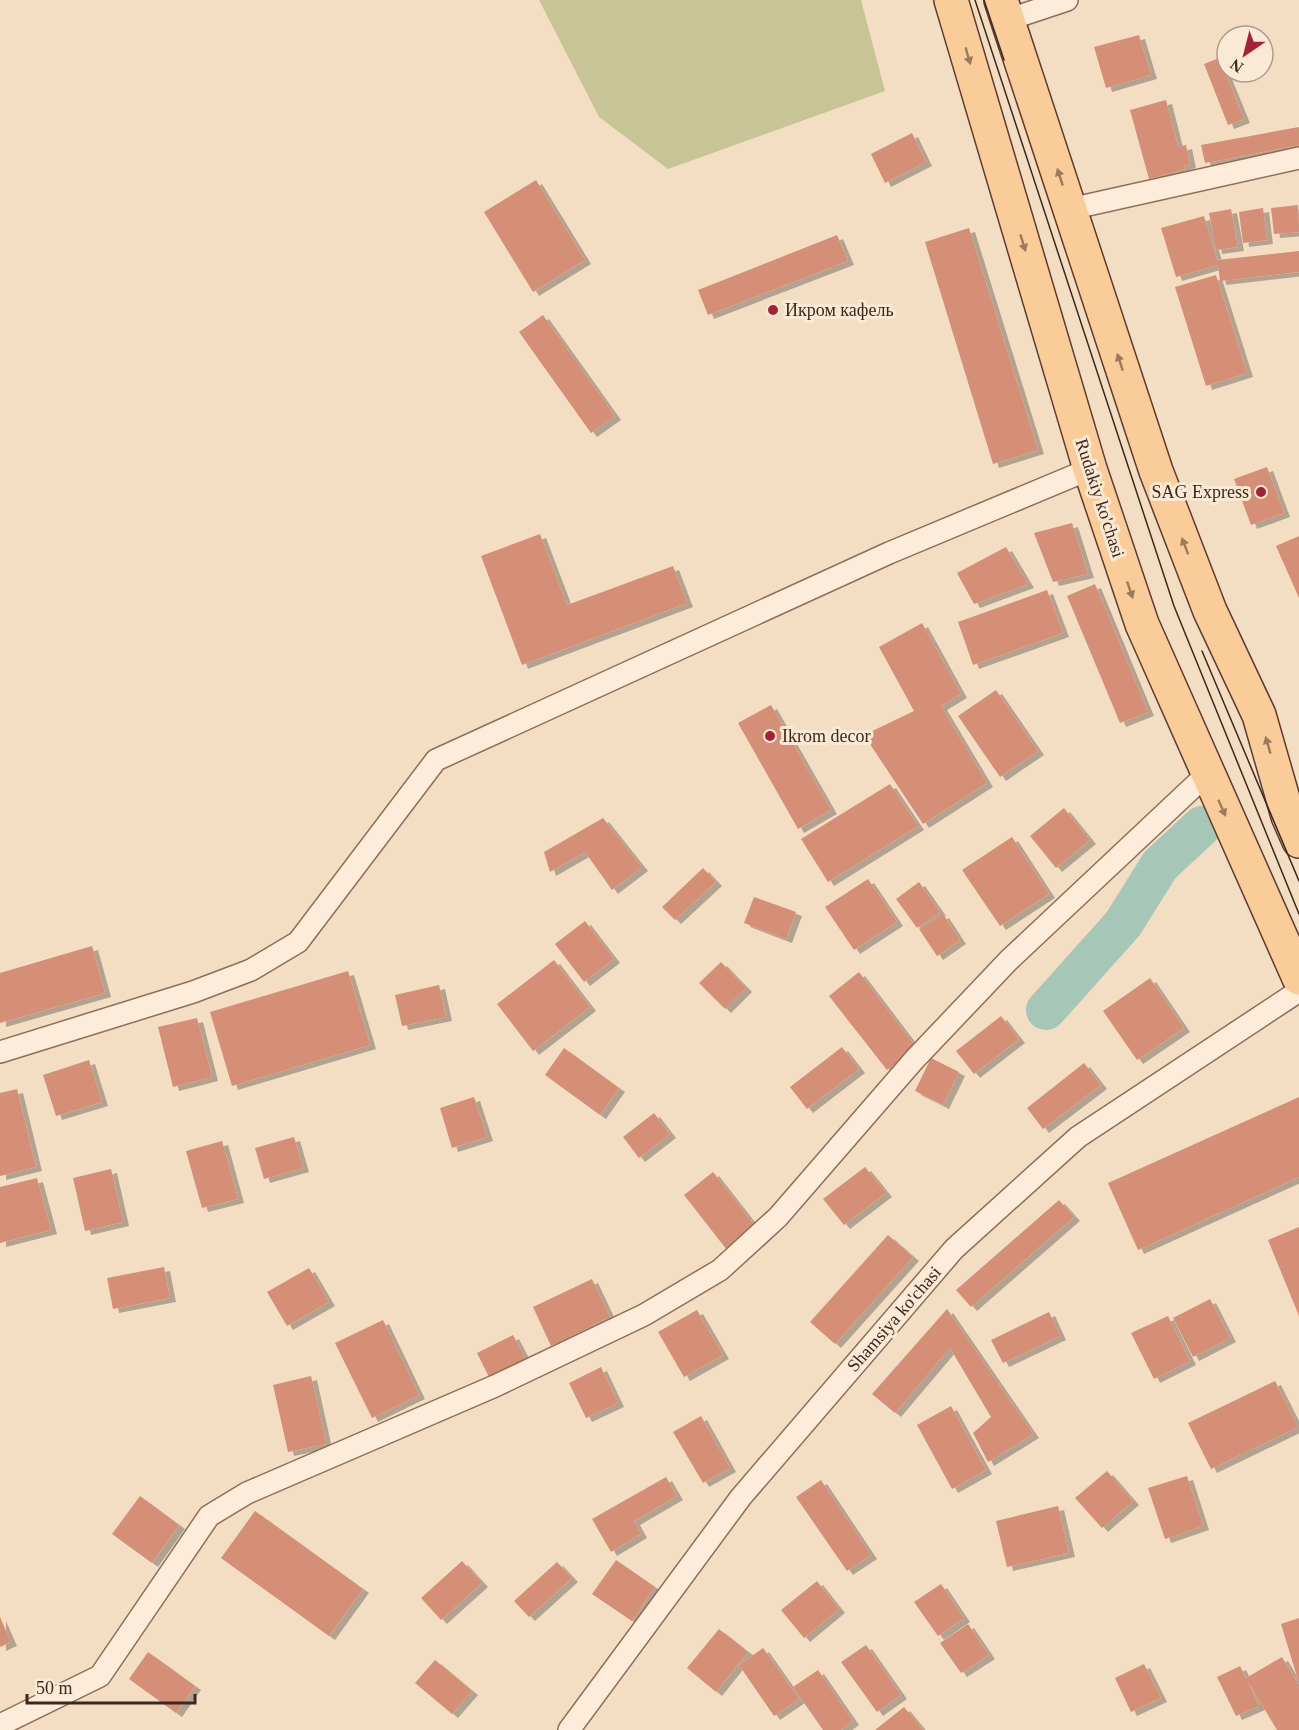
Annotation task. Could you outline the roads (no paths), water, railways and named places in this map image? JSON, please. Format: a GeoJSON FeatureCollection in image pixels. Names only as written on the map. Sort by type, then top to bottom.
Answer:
{"type":"FeatureCollection","features":[{"type":"Feature","properties":{"kind":"main road","name":"Rudakiy ko'chasi"},"geometry":{"type":"LineString","coordinates":[[951,0],[1090,469],[1142,624],[1299,978]]}},
{"type":"Feature","properties":{"kind":"main road"},"geometry":{"type":"LineString","coordinates":[[1004,10],[1156,471],[1210,611],[1259,715],[1288,816],[1299,841]]}},
{"type":"Feature","properties":{"kind":"street"},"geometry":{"type":"LineString","coordinates":[[1004,10],[1067,0]]}},
{"type":"Feature","properties":{"kind":"street"},"geometry":{"type":"LineString","coordinates":[[1070,209],[1299,158]]}},
{"type":"Feature","properties":{"kind":"street"},"geometry":{"type":"LineString","coordinates":[[0,1052],[193,992],[251,970],[298,942],[436,760],[889,553],[1090,469]]}},
{"type":"Feature","properties":{"kind":"street"},"geometry":{"type":"LineString","coordinates":[[0,1725],[100,1676],[209,1516],[247,1493],[495,1386],[644,1315],[720,1270],[778,1217],[914,1060],[1009,960],[1207,774]]}},
{"type":"Feature","properties":{"kind":"street","name":"Shamsiya ko'chasi"},"geometry":{"type":"LineString","coordinates":[[569,1730],[741,1497],[954,1250],[1078,1137],[1299,991]]}},
{"type":"Feature","properties":{"kind":"waterway"},"geometry":{"type":"LineString","coordinates":[[1046,1010],[1123,924],[1160,865],[1202,826]]}},
{"type":"Feature","properties":{"kind":"tram line"},"geometry":{"type":"LineString","coordinates":[[975,0],[1174,606],[1299,914]]}},
{"type":"Feature","properties":{"kind":"tram line"},"geometry":{"type":"LineString","coordinates":[[984,0],[1004,60]]}},
{"type":"Feature","properties":{"kind":"tram line"},"geometry":{"type":"LineString","coordinates":[[1202,651],[1299,881]]}},
{"type":"Feature","properties":{"kind":"place","name":"Икром кафель"},"geometry":{"type":"Point","coordinates":[773,310]}},
{"type":"Feature","properties":{"kind":"place","name":"SAG Express"},"geometry":{"type":"Point","coordinates":[1261,492]}},
{"type":"Feature","properties":{"kind":"place","name":"Ikrom decor"},"geometry":{"type":"Point","coordinates":[770,736]}}]}
